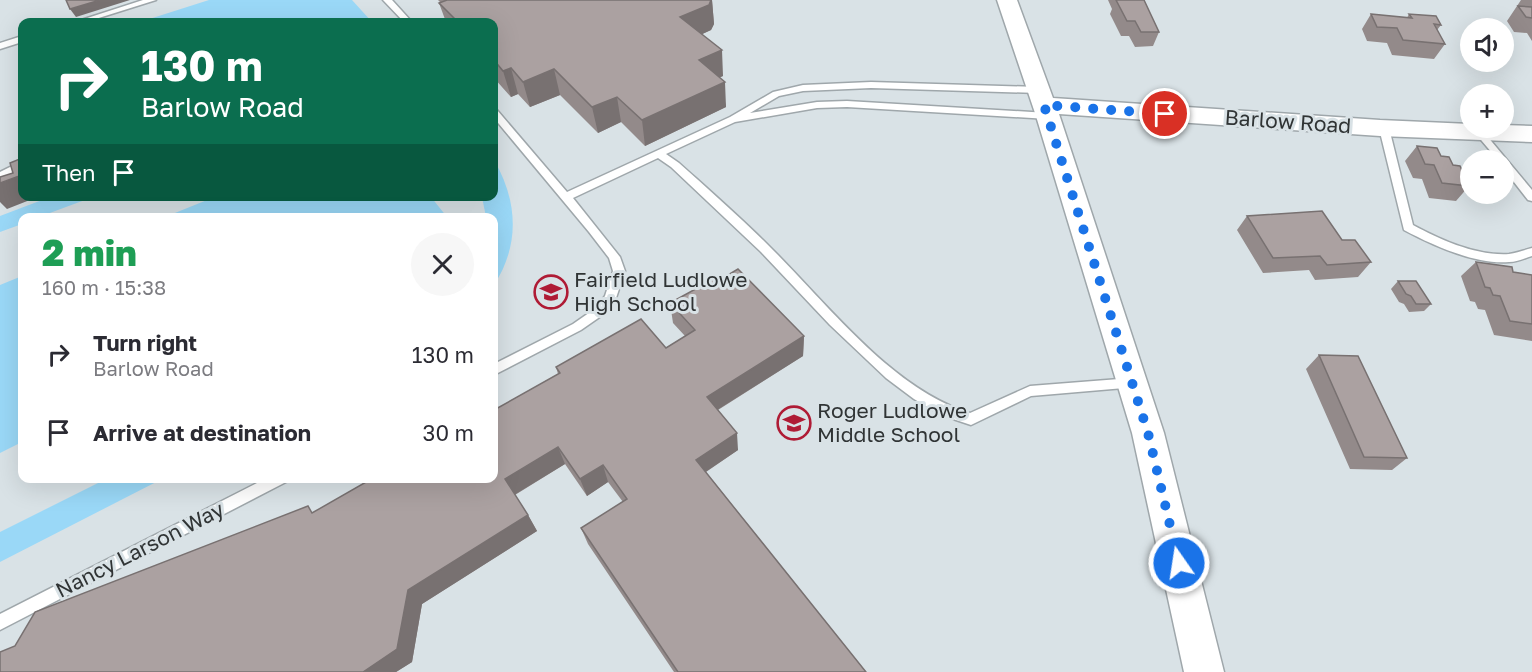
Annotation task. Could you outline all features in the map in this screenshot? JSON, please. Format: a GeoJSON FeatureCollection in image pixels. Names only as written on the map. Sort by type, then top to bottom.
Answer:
{"type":"FeatureCollection","features":[{"type":"Feature","properties":{"kind":"street"},"geometry":{"type":"LineString","coordinates":[[1007,0],[1043,104],[1148,433],[1204,672]]}},
{"type":"Feature","properties":{"kind":"street","name":"Barlow Road"},"geometry":{"type":"LineString","coordinates":[[1043,104],[1460,131]]}},
{"type":"Feature","properties":{"kind":"street","name":"Barlow Road"},"geometry":{"type":"LineString","coordinates":[[1514,133],[1532,134]]}},
{"type":"Feature","properties":{"kind":"lane"},"geometry":{"type":"LineString","coordinates":[[92,18],[152,0]]}},
{"type":"Feature","properties":{"kind":"lane"},"geometry":{"type":"LineString","coordinates":[[387,0],[404,18]]}},
{"type":"Feature","properties":{"kind":"lane"},"geometry":{"type":"LineString","coordinates":[[0,46],[18,40]]}},
{"type":"Feature","properties":{"kind":"lane"},"geometry":{"type":"LineString","coordinates":[[565,197],[733,119],[776,94],[803,88],[872,85],[1043,104]]}},
{"type":"Feature","properties":{"kind":"lane"},"geometry":{"type":"LineString","coordinates":[[733,119],[817,105],[1043,104]]}},
{"type":"Feature","properties":{"kind":"lane"},"geometry":{"type":"LineString","coordinates":[[498,117],[593,229],[614,257],[619,271],[610,298],[600,311],[577,327],[498,368]]}},
{"type":"Feature","properties":{"kind":"lane"},"geometry":{"type":"LineString","coordinates":[[1384,128],[1408,227],[1426,237],[1467,251],[1508,258],[1532,252]]}},
{"type":"Feature","properties":{"kind":"lane"},"geometry":{"type":"LineString","coordinates":[[1484,138],[1494,150]]}},
{"type":"Feature","properties":{"kind":"lane"},"geometry":{"type":"LineString","coordinates":[[657,153],[683,172],[861,346],[908,389],[929,404],[962,418],[971,419],[1018,395],[1043,390],[1132,383]]}},
{"type":"Feature","properties":{"kind":"lane"},"geometry":{"type":"LineString","coordinates":[[0,177],[18,166]]}},
{"type":"Feature","properties":{"kind":"lane"},"geometry":{"type":"LineString","coordinates":[[1514,175],[1532,197]]}},
{"type":"Feature","properties":{"kind":"lane","name":"Nancy Larson Way"},"geometry":{"type":"LineString","coordinates":[[0,622],[271,483]]}},
{"type":"Feature","properties":{"kind":"shaded area"},"geometry":{"type":"Polygon","coordinates":[[[209,0],[352,0],[368,18],[153,18],[209,0]]]}},
{"type":"Feature","properties":{"kind":"shaded area"},"geometry":{"type":"Polygon","coordinates":[[[498,168],[508,191],[513,223],[508,254],[498,278],[498,213],[485,213],[483,201],[498,201],[498,168]]]}},
{"type":"Feature","properties":{"kind":"shaded area"},"geometry":{"type":"Polygon","coordinates":[[[39,201],[82,201],[50,213],[18,213],[18,225],[0,232],[0,216],[39,201]]]}},
{"type":"Feature","properties":{"kind":"shaded area"},"geometry":{"type":"Polygon","coordinates":[[[205,201],[434,201],[444,213],[175,213],[205,201]]]}},
{"type":"Feature","properties":{"kind":"shaded area"},"geometry":{"type":"Polygon","coordinates":[[[18,278],[18,444],[0,453],[0,285],[18,278]]]}},
{"type":"Feature","properties":{"kind":"shaded area"},"geometry":{"type":"Polygon","coordinates":[[[98,483],[154,483],[0,562],[0,532],[98,483]]]}},
{"type":"Feature","properties":{"kind":"building"},"geometry":{"type":"Polygon","coordinates":[[[66,0],[100,0],[70,9],[66,0]]]}},
{"type":"Feature","properties":{"kind":"building"},"geometry":{"type":"Polygon","coordinates":[[[447,0],[711,0],[709,5],[680,17],[722,50],[699,60],[725,82],[642,120],[617,97],[592,107],[554,69],[523,82],[511,68],[503,71],[498,65],[498,18],[454,18],[439,3],[447,0]]]}},
{"type":"Feature","properties":{"kind":"building"},"geometry":{"type":"Polygon","coordinates":[[[1116,0],[1144,0],[1159,32],[1141,32],[1135,21],[1127,21],[1116,0]]]}},
{"type":"Feature","properties":{"kind":"building"},"geometry":{"type":"Polygon","coordinates":[[[1518,6],[1532,7],[1532,18],[1526,17],[1518,6]]]}},
{"type":"Feature","properties":{"kind":"building"},"geometry":{"type":"Polygon","coordinates":[[[1371,14],[1412,18],[1409,14],[1436,16],[1441,25],[1434,24],[1445,44],[1403,40],[1397,28],[1377,27],[1371,14]]]}},
{"type":"Feature","properties":{"kind":"building"},"geometry":{"type":"Polygon","coordinates":[[[1417,146],[1437,148],[1441,156],[1449,157],[1453,165],[1460,166],[1460,185],[1442,183],[1434,165],[1425,164],[1417,146]]]}},
{"type":"Feature","properties":{"kind":"building"},"geometry":{"type":"Polygon","coordinates":[[[18,160],[18,176],[0,183],[0,177],[13,173],[10,163],[18,160]]]}},
{"type":"Feature","properties":{"kind":"building"},"geometry":{"type":"Polygon","coordinates":[[[1322,211],[1342,240],[1355,240],[1371,262],[1327,265],[1320,256],[1273,258],[1247,216],[1322,211]]]}},
{"type":"Feature","properties":{"kind":"building"},"geometry":{"type":"Polygon","coordinates":[[[1476,262],[1512,267],[1513,272],[1532,275],[1532,324],[1510,321],[1500,296],[1493,295],[1490,288],[1485,287],[1476,262]]]}},
{"type":"Feature","properties":{"kind":"building"},"geometry":{"type":"Polygon","coordinates":[[[738,269],[804,336],[707,397],[737,433],[696,460],[866,672],[678,672],[581,528],[627,499],[603,465],[580,479],[558,447],[505,479],[528,515],[408,590],[397,649],[363,672],[0,672],[0,652],[15,646],[35,612],[308,506],[312,513],[364,483],[498,483],[498,408],[560,373],[556,367],[641,319],[666,348],[695,330],[670,303],[721,275],[723,278],[738,269]]]}},
{"type":"Feature","properties":{"kind":"building"},"geometry":{"type":"Polygon","coordinates":[[[1398,281],[1416,281],[1431,304],[1416,304],[1398,281]]]}},
{"type":"Feature","properties":{"kind":"building"},"geometry":{"type":"Polygon","coordinates":[[[1319,355],[1358,356],[1407,458],[1364,457],[1319,355]]]}},
{"type":"Feature","properties":{"kind":"place","name":"Fairfield Ludlowe High School"},"geometry":{"type":"Point","coordinates":[551,292]}},
{"type":"Feature","properties":{"kind":"place","name":"Roger Ludlowe Middle School"},"geometry":{"type":"Point","coordinates":[794,423]}},
{"type":"Feature","properties":{"kind":"route"},"geometry":{"type":"LineString","coordinates":[[1165,114],[1044,105],[1148,433],[1179,563]]}}]}
